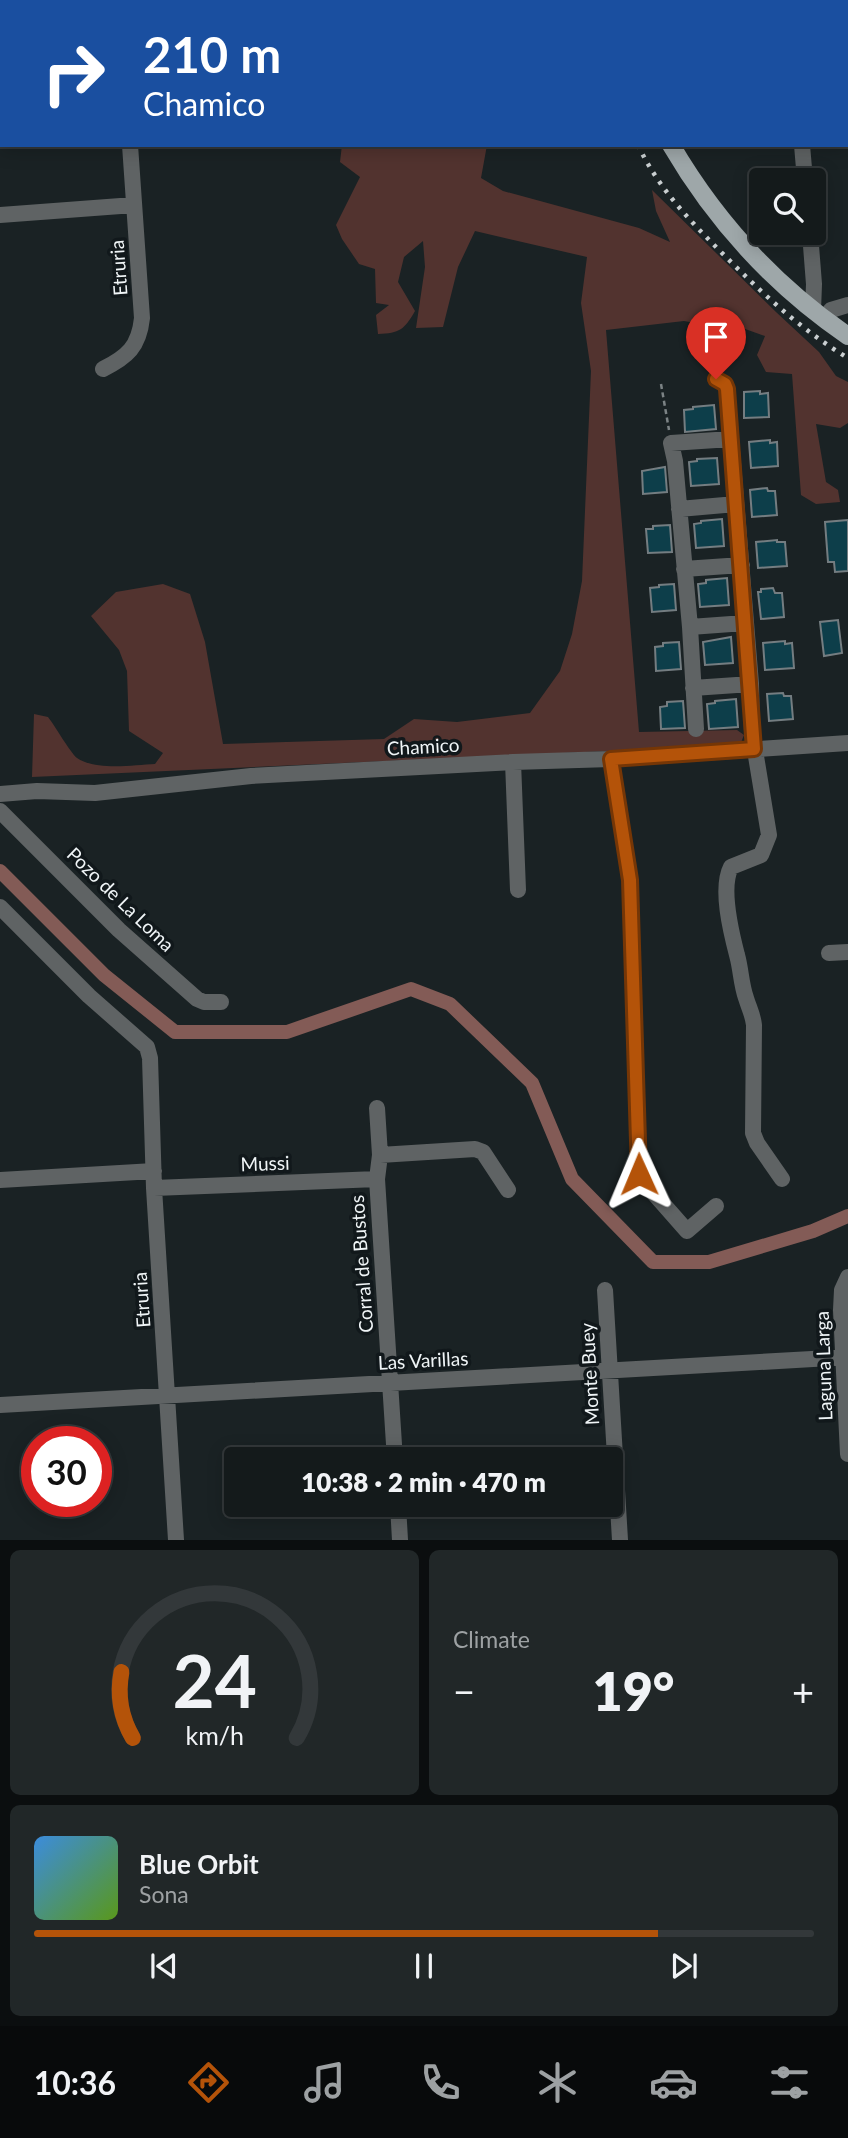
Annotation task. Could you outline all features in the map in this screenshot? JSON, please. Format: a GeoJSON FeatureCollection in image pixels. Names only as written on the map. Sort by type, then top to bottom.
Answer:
{"type":"FeatureCollection","features":[{"type":"Feature","properties":{"kind":"main road"},"geometry":{"type":"LineString","coordinates":[[672,147],[708,202],[766,269],[818,315],[848,336]]}},
{"type":"Feature","properties":{"kind":"street","name":"Etruria"},"geometry":{"type":"LineString","coordinates":[[103,369],[121,360],[135,346],[141,332],[130,147]]}},
{"type":"Feature","properties":{"kind":"street"},"geometry":{"type":"LineString","coordinates":[[802,147],[804,168]]}},
{"type":"Feature","properties":{"kind":"street"},"geometry":{"type":"LineString","coordinates":[[0,215],[134,205]]}},
{"type":"Feature","properties":{"kind":"street"},"geometry":{"type":"LineString","coordinates":[[811,245],[818,315],[848,305]]}},
{"type":"Feature","properties":{"kind":"street"},"geometry":{"type":"LineString","coordinates":[[716,379],[725,384],[727,389],[754,749],[769,835],[761,855],[731,867],[727,874],[730,932],[754,1025],[753,1132],[757,1143],[782,1179]]}},
{"type":"Feature","properties":{"kind":"street"},"geometry":{"type":"LineString","coordinates":[[696,729],[690,626],[675,461],[671,443],[732,439]]}},
{"type":"Feature","properties":{"kind":"street"},"geometry":{"type":"LineString","coordinates":[[679,509],[736,504]]}},
{"type":"Feature","properties":{"kind":"street"},"geometry":{"type":"LineString","coordinates":[[684,569],[741,565]]}},
{"type":"Feature","properties":{"kind":"street"},"geometry":{"type":"LineString","coordinates":[[690,626],[745,623]]}},
{"type":"Feature","properties":{"kind":"street"},"geometry":{"type":"LineString","coordinates":[[693,688],[751,684]]}},
{"type":"Feature","properties":{"kind":"street","name":"Chamico"},"geometry":{"type":"LineString","coordinates":[[0,794],[37,791],[95,793],[251,776],[611,759],[848,743]]}},
{"type":"Feature","properties":{"kind":"street"},"geometry":{"type":"LineString","coordinates":[[611,759],[630,880],[639,1174],[687,1231],[716,1206]]}},
{"type":"Feature","properties":{"kind":"street"},"geometry":{"type":"LineString","coordinates":[[513,762],[518,890]]}},
{"type":"Feature","properties":{"kind":"street","name":"Pozo de La Loma"},"geometry":{"type":"LineString","coordinates":[[0,811],[119,930],[197,999],[204,1002],[221,1002]]}},
{"type":"Feature","properties":{"kind":"street","name":"Etruria"},"geometry":{"type":"LineString","coordinates":[[0,907],[89,996],[147,1047],[150,1058],[154,1188],[176,1539]]}},
{"type":"Feature","properties":{"kind":"street"},"geometry":{"type":"LineString","coordinates":[[829,953],[848,952]]}},
{"type":"Feature","properties":{"kind":"street","name":"Corral de Bustos"},"geometry":{"type":"LineString","coordinates":[[377,1108],[380,1155],[377,1179],[394,1447]]}},
{"type":"Feature","properties":{"kind":"street"},"geometry":{"type":"LineString","coordinates":[[380,1155],[475,1149],[483,1152],[509,1190]]}},
{"type":"Feature","properties":{"kind":"street"},"geometry":{"type":"LineString","coordinates":[[0,1180],[154,1171]]}},
{"type":"Feature","properties":{"kind":"street","name":"Mussi"},"geometry":{"type":"LineString","coordinates":[[154,1188],[377,1179]]}},
{"type":"Feature","properties":{"kind":"street","name":"Laguna Larga"},"geometry":{"type":"LineString","coordinates":[[847,1278],[842,1290],[848,1454]]}},
{"type":"Feature","properties":{"kind":"street","name":"Monte Buey"},"geometry":{"type":"LineString","coordinates":[[605,1290],[620,1539]]}},
{"type":"Feature","properties":{"kind":"street","name":"Las Varillas"},"geometry":{"type":"LineString","coordinates":[[0,1405],[845,1357]]}},
{"type":"Feature","properties":{"kind":"street"},"geometry":{"type":"LineString","coordinates":[[399,1517],[401,1539]]}},
{"type":"Feature","properties":{"kind":"path"},"geometry":{"type":"LineString","coordinates":[[661,384],[671,443]]}},
{"type":"Feature","properties":{"kind":"shaded area"},"geometry":{"type":"Polygon","coordinates":[[[342,147],[487,147],[481,178],[503,191],[639,228],[670,242],[656,211],[652,190],[819,352],[836,376],[848,382],[848,423],[840,428],[816,424],[826,482],[838,490],[840,502],[816,504],[801,495],[792,374],[766,372],[757,355],[765,336],[734,325],[719,334],[684,321],[606,330],[639,732],[737,730],[744,735],[740,745],[32,777],[34,714],[48,717],[74,755],[94,765],[155,764],[163,753],[129,731],[127,671],[119,650],[91,616],[116,592],[163,584],[190,594],[205,642],[223,744],[384,739],[414,719],[457,722],[530,713],[560,671],[572,634],[582,581],[591,371],[581,303],[587,257],[475,231],[458,267],[443,327],[416,328],[425,267],[423,241],[404,257],[398,282],[415,311],[401,329],[378,334],[376,315],[389,305],[376,303],[375,269],[359,264],[336,225],[360,177],[340,162],[342,147]]]}},
{"type":"Feature","properties":{"kind":"building"},"geometry":{"type":"Polygon","coordinates":[[[760,391],[760,394],[768,393],[769,417],[744,418],[744,392],[760,391]]]}},
{"type":"Feature","properties":{"kind":"building"},"geometry":{"type":"Polygon","coordinates":[[[714,405],[716,429],[685,432],[684,410],[714,405]]]}},
{"type":"Feature","properties":{"kind":"building"},"geometry":{"type":"Polygon","coordinates":[[[770,440],[770,443],[777,442],[778,466],[751,468],[749,442],[770,440]]]}},
{"type":"Feature","properties":{"kind":"building"},"geometry":{"type":"Polygon","coordinates":[[[717,458],[719,484],[691,486],[689,462],[717,458]]]}},
{"type":"Feature","properties":{"kind":"building"},"geometry":{"type":"Polygon","coordinates":[[[665,467],[667,492],[643,494],[642,471],[665,467]]]}},
{"type":"Feature","properties":{"kind":"building"},"geometry":{"type":"Polygon","coordinates":[[[767,488],[768,491],[775,491],[777,515],[752,517],[750,490],[767,488]]]}},
{"type":"Feature","properties":{"kind":"building"},"geometry":{"type":"Polygon","coordinates":[[[722,519],[724,546],[696,548],[694,524],[722,519]]]}},
{"type":"Feature","properties":{"kind":"building"},"geometry":{"type":"Polygon","coordinates":[[[848,520],[848,571],[835,572],[834,562],[828,562],[825,522],[848,520]]]}},
{"type":"Feature","properties":{"kind":"building"},"geometry":{"type":"Polygon","coordinates":[[[670,525],[672,552],[648,553],[646,529],[670,525]]]}},
{"type":"Feature","properties":{"kind":"building"},"geometry":{"type":"Polygon","coordinates":[[[756,542],[785,542],[787,566],[758,568],[756,542]]]}},
{"type":"Feature","properties":{"kind":"building"},"geometry":{"type":"Polygon","coordinates":[[[727,578],[729,605],[700,607],[698,584],[706,583],[706,580],[727,578]]]}},
{"type":"Feature","properties":{"kind":"building"},"geometry":{"type":"Polygon","coordinates":[[[674,584],[676,610],[652,612],[650,588],[674,584]]]}},
{"type":"Feature","properties":{"kind":"building"},"geometry":{"type":"Polygon","coordinates":[[[773,588],[775,593],[782,593],[784,617],[761,619],[758,592],[761,592],[761,589],[773,588]]]}},
{"type":"Feature","properties":{"kind":"building"},"geometry":{"type":"Polygon","coordinates":[[[838,620],[842,653],[824,656],[820,622],[838,620]]]}},
{"type":"Feature","properties":{"kind":"building"},"geometry":{"type":"Polygon","coordinates":[[[731,637],[733,663],[705,665],[703,642],[731,637]]]}},
{"type":"Feature","properties":{"kind":"building"},"geometry":{"type":"Polygon","coordinates":[[[785,641],[785,644],[792,643],[794,668],[765,670],[763,643],[785,641]]]}},
{"type":"Feature","properties":{"kind":"building"},"geometry":{"type":"Polygon","coordinates":[[[679,642],[681,669],[656,671],[655,647],[663,646],[663,643],[679,642]]]}},
{"type":"Feature","properties":{"kind":"building"},"geometry":{"type":"Polygon","coordinates":[[[783,693],[784,696],[791,696],[793,719],[769,721],[767,694],[783,693]]]}},
{"type":"Feature","properties":{"kind":"building"},"geometry":{"type":"Polygon","coordinates":[[[736,699],[738,727],[709,729],[707,704],[736,699]]]}},
{"type":"Feature","properties":{"kind":"building"},"geometry":{"type":"Polygon","coordinates":[[[683,701],[685,728],[661,729],[660,707],[667,706],[667,702],[683,701]]]}},
{"type":"Feature","properties":{"kind":"waterway"},"geometry":{"type":"LineString","coordinates":[[0,871],[104,975],[175,1032],[287,1032],[411,989],[450,1004],[532,1083],[572,1179],[653,1262],[709,1262],[813,1231],[848,1216]]}},
{"type":"Feature","properties":{"kind":"railway"},"geometry":{"type":"LineString","coordinates":[[639,147],[666,192],[715,246],[785,312],[848,358]]}},
{"type":"Feature","properties":{"kind":"route"},"geometry":{"type":"LineString","coordinates":[[639,1174],[630,880],[611,759],[754,749],[727,389],[721,380],[716,379]]}}]}
